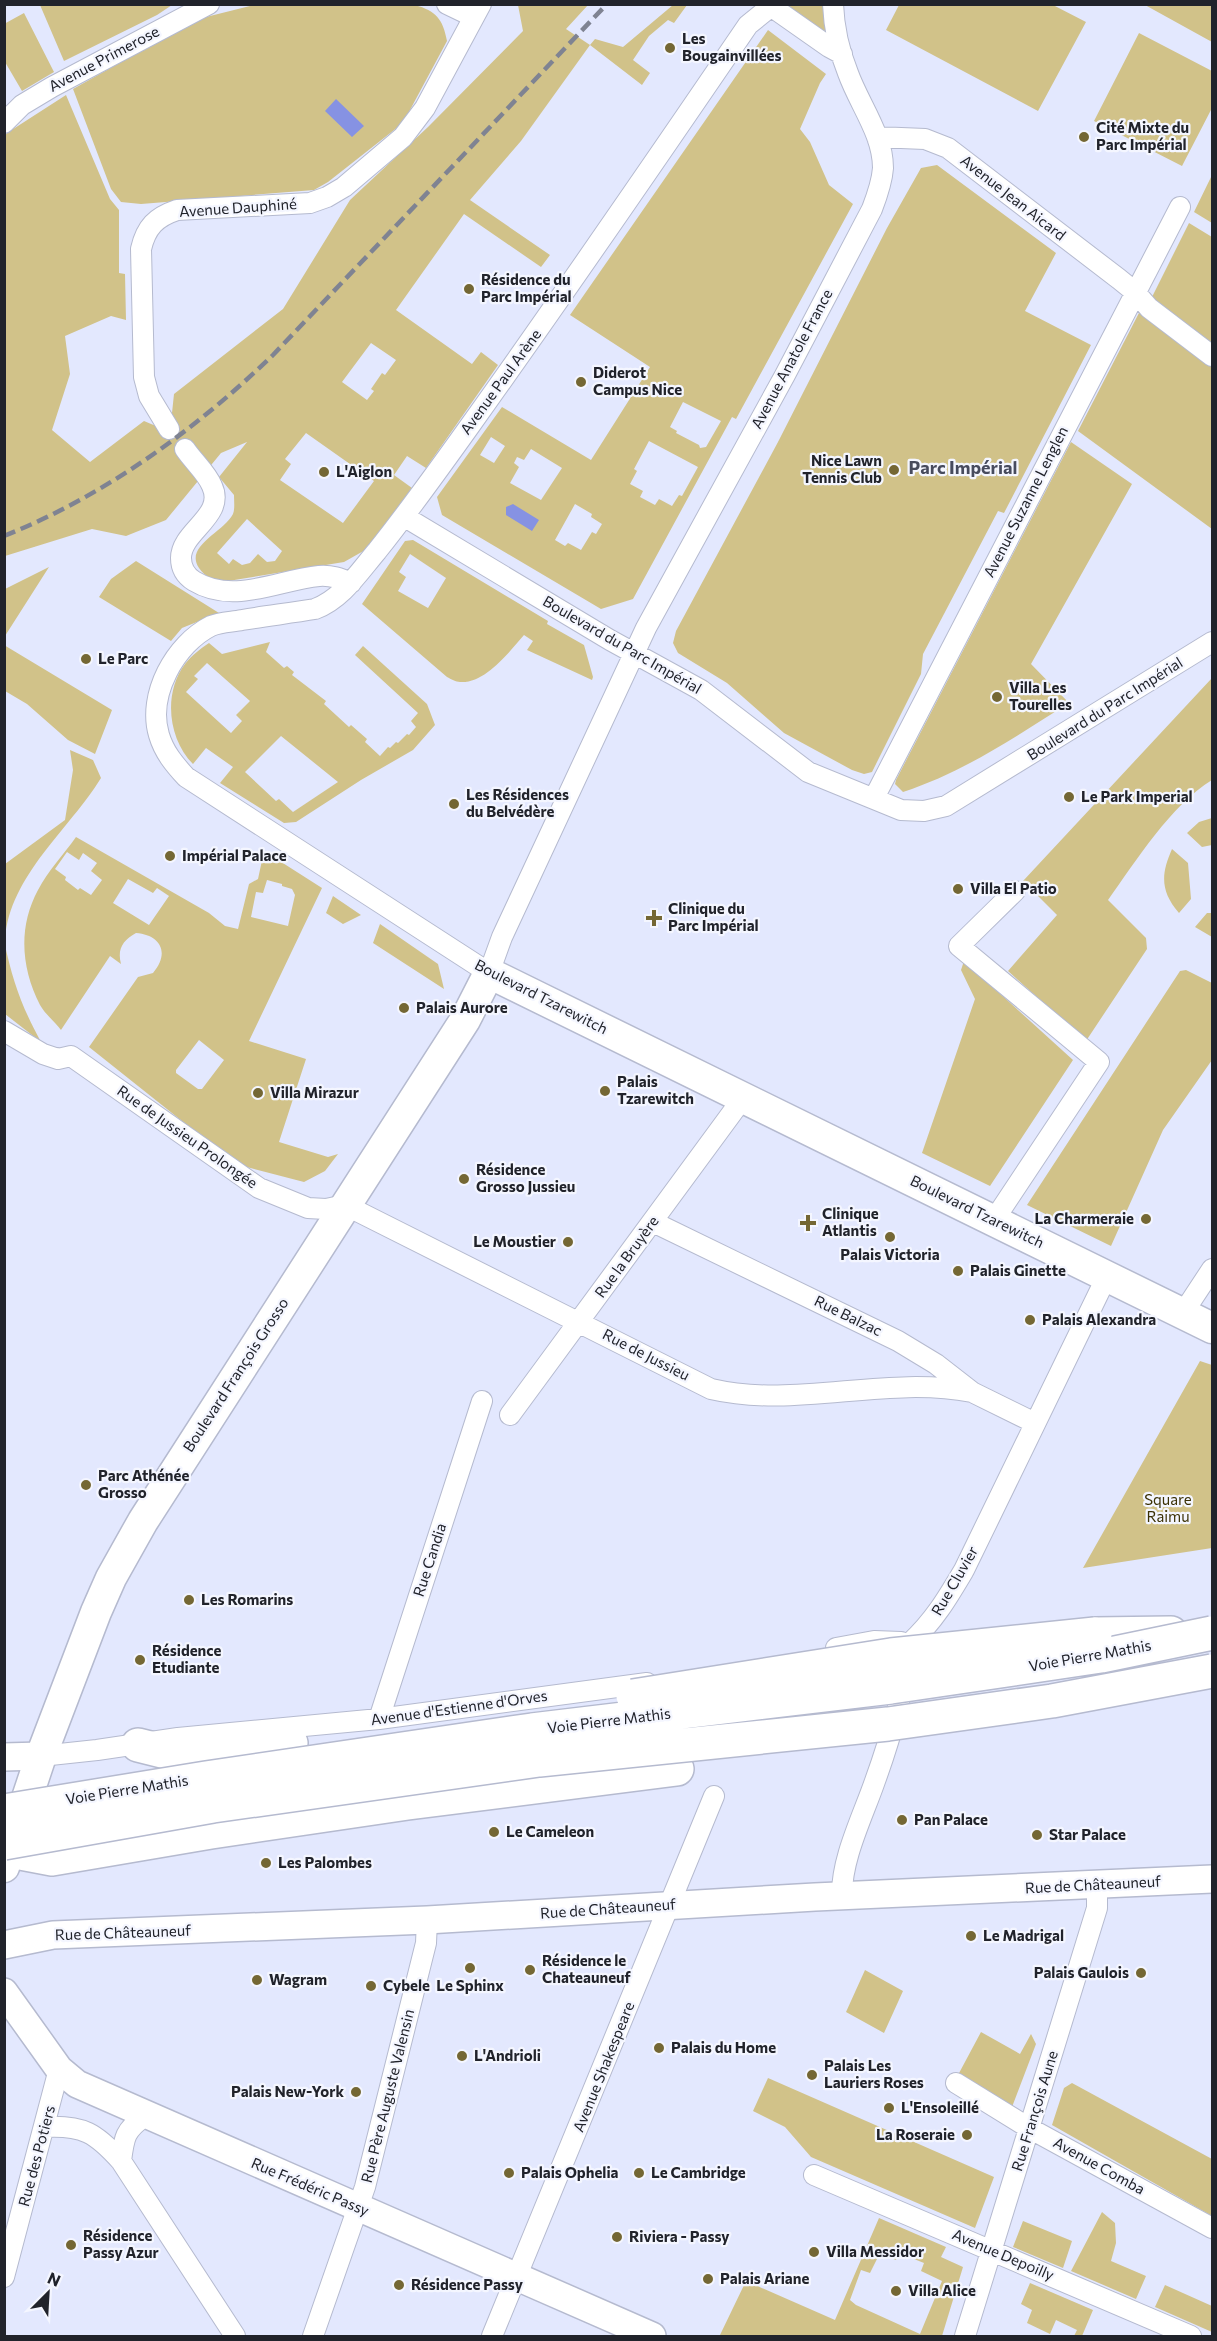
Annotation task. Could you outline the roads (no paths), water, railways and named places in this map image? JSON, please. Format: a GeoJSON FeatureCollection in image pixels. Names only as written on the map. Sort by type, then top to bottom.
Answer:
{"type":"FeatureCollection","features":[{"type":"Feature","properties":{"kind":"highway"},"geometry":{"type":"LineString","coordinates":[[138,1745],[182,1756],[291,1743],[726,1682],[891,1655],[1095,1634],[1212,1633]]}},
{"type":"Feature","properties":{"kind":"highway","name":"Voie Pierre Mathis"},"geometry":{"type":"LineString","coordinates":[[7,1834],[218,1776],[532,1730],[891,1687],[1066,1661],[1212,1633]]}},
{"type":"Feature","properties":{"kind":"highway","name":"Voie Pierre Mathis"},"geometry":{"type":"LineString","coordinates":[[7,1834],[539,1760],[888,1724],[1052,1701],[1212,1671]]}},
{"type":"Feature","properties":{"kind":"highway"},"geometry":{"type":"LineString","coordinates":[[7,1834],[52,1859],[211,1832],[396,1805],[677,1769],[788,1748],[888,1724]]}},
{"type":"Feature","properties":{"kind":"main road","name":"Boulevard Tzarewitch"},"geometry":{"type":"LineString","coordinates":[[489,973],[1212,1328]]}},
{"type":"Feature","properties":{"kind":"main road","name":"Boulevard François Grosso"},"geometry":{"type":"LineString","coordinates":[[7,1834],[41,1756],[96,1612],[125,1551],[465,1020],[489,973]]}},
{"type":"Feature","properties":{"kind":"street","name":"Avenue Primerose"},"geometry":{"type":"LineString","coordinates":[[4,123],[22,105],[52,87],[209,4]]}},
{"type":"Feature","properties":{"kind":"street"},"geometry":{"type":"LineString","coordinates":[[447,4],[477,11]]}},
{"type":"Feature","properties":{"kind":"street"},"geometry":{"type":"LineString","coordinates":[[833,4],[836,34],[842,54]]}},
{"type":"Feature","properties":{"kind":"street"},"geometry":{"type":"LineString","coordinates":[[773,6],[842,54]]}},
{"type":"Feature","properties":{"kind":"street","name":"Avenue Paul Arène"},"geometry":{"type":"LineString","coordinates":[[351,583],[405,517],[575,279],[748,25],[773,6]]}},
{"type":"Feature","properties":{"kind":"street","name":"Avenue Dauphiné"},"geometry":{"type":"LineString","coordinates":[[169,429],[149,396],[143,368],[141,249],[153,221],[177,210],[310,203],[327,197],[344,186],[403,137],[425,108],[477,11]]}},
{"type":"Feature","properties":{"kind":"street","name":"Avenue Anatole France"},"geometry":{"type":"LineString","coordinates":[[489,973],[502,937],[633,653],[878,194],[883,167],[878,138],[848,73],[842,54]]}},
{"type":"Feature","properties":{"kind":"street","name":"Avenue Jean Aicard"},"geometry":{"type":"LineString","coordinates":[[878,138],[925,139],[948,148],[1135,292],[1149,308],[1212,356]]}},
{"type":"Feature","properties":{"kind":"street","name":"Avenue Suzanne Lenglen"},"geometry":{"type":"LineString","coordinates":[[874,798],[1180,207]]}},
{"type":"Feature","properties":{"kind":"street"},"geometry":{"type":"LineString","coordinates":[[185,449],[212,486],[214,494],[214,503],[210,513],[189,536],[182,550],[183,569],[188,577],[217,591],[233,592],[319,576],[339,578],[351,583]]}},
{"type":"Feature","properties":{"kind":"street","name":"Boulevard du Parc Impérial"},"geometry":{"type":"LineString","coordinates":[[405,517],[633,653],[701,690],[808,772],[901,810],[924,811],[946,806],[1212,642]]}},
{"type":"Feature","properties":{"kind":"street","name":"Boulevard Tzarewitch"},"geometry":{"type":"LineString","coordinates":[[351,583],[336,597],[315,609],[213,625],[196,635],[184,645],[164,679],[156,720],[159,734],[174,764],[186,777],[489,973]]}},
{"type":"Feature","properties":{"kind":"street"},"geometry":{"type":"LineString","coordinates":[[994,1220],[1100,1062],[959,946],[1015,891]]}},
{"type":"Feature","properties":{"kind":"street","name":"Rue de Jussieu Prolongée"},"geometry":{"type":"LineString","coordinates":[[4,1031],[43,1054],[58,1059],[71,1056],[259,1188],[308,1208],[326,1209],[345,1205]]}},
{"type":"Feature","properties":{"kind":"street","name":"Rue la Bruyère"},"geometry":{"type":"LineString","coordinates":[[510,1415],[743,1098]]}},
{"type":"Feature","properties":{"kind":"street","name":"Rue de Jussieu"},"geometry":{"type":"LineString","coordinates":[[345,1205],[711,1389],[759,1396],[911,1386],[941,1387],[972,1392]]}},
{"type":"Feature","properties":{"kind":"street","name":"Rue Balzac"},"geometry":{"type":"LineString","coordinates":[[653,1222],[898,1341],[936,1364],[972,1392],[1035,1423]]}},
{"type":"Feature","properties":{"kind":"street"},"geometry":{"type":"LineString","coordinates":[[1183,1313],[1212,1269]]}},
{"type":"Feature","properties":{"kind":"street","name":"Rue Cluvier"},"geometry":{"type":"LineString","coordinates":[[910,1642],[928,1626],[943,1606],[964,1569],[1107,1276]]}},
{"type":"Feature","properties":{"kind":"street","name":"Rue Candia"},"geometry":{"type":"LineString","coordinates":[[379,1719],[482,1401]]}},
{"type":"Feature","properties":{"kind":"street","name":"Avenue d'Estienne d'Orves"},"geometry":{"type":"LineString","coordinates":[[4,1757],[41,1756],[178,1738],[379,1719],[653,1682],[873,1641],[910,1642]]}},
{"type":"Feature","properties":{"kind":"street"},"geometry":{"type":"LineString","coordinates":[[842,1896],[843,1873],[882,1763],[907,1671],[910,1642]]}},
{"type":"Feature","properties":{"kind":"street","name":"Avenue Shakespeare"},"geometry":{"type":"LineString","coordinates":[[492,2337],[714,1796]]}},
{"type":"Feature","properties":{"kind":"street","name":"Rue de Châteauneuf"},"geometry":{"type":"LineString","coordinates":[[4,1945],[53,1935],[427,1920],[842,1896],[1212,1879]]}},
{"type":"Feature","properties":{"kind":"street","name":"Rue François Aune"},"geometry":{"type":"LineString","coordinates":[[966,2337],[1097,1908],[1097,1885]]}},
{"type":"Feature","properties":{"kind":"street","name":"Rue Père Auguste Valensin"},"geometry":{"type":"LineString","coordinates":[[313,2337],[359,2208],[426,1943],[427,1920]]}},
{"type":"Feature","properties":{"kind":"street","name":"Rue Frédéric Passy"},"geometry":{"type":"LineString","coordinates":[[4,1992],[59,2069],[77,2084],[652,2337]]}},
{"type":"Feature","properties":{"kind":"street","name":"Rue des Potiers"},"geometry":{"type":"LineString","coordinates":[[4,2277],[59,2069]]}},
{"type":"Feature","properties":{"kind":"street","name":"Avenue Comba"},"geometry":{"type":"LineString","coordinates":[[956,2083],[1029,2128],[1212,2228]]}},
{"type":"Feature","properties":{"kind":"street"},"geometry":{"type":"LineString","coordinates":[[122,2160],[126,2133],[145,2115]]}},
{"type":"Feature","properties":{"kind":"street"},"geometry":{"type":"LineString","coordinates":[[45,2127],[73,2127],[88,2131],[105,2142],[122,2160],[235,2337]]}},
{"type":"Feature","properties":{"kind":"street","name":"Avenue Depoilly"},"geometry":{"type":"LineString","coordinates":[[814,2175],[1191,2337]]}},
{"type":"Feature","properties":{"kind":"water"},"geometry":{"type":"Polygon","coordinates":[[[336,99],[364,126],[352,137],[325,111],[336,99]]]}},
{"type":"Feature","properties":{"kind":"water"},"geometry":{"type":"Polygon","coordinates":[[[513,504],[539,520],[532,531],[506,515],[506,507],[513,504]]]}},
{"type":"Feature","properties":{"kind":"railway"},"geometry":{"type":"LineString","coordinates":[[4,536],[78,501],[148,458],[243,383],[273,355],[607,4]]}},
{"type":"Feature","properties":{"kind":"place","name":"Les Bougainvillées"},"geometry":{"type":"Point","coordinates":[670,48]}},
{"type":"Feature","properties":{"kind":"place","name":"Cité Mixte du Parc Impérial"},"geometry":{"type":"Point","coordinates":[1084,137]}},
{"type":"Feature","properties":{"kind":"place","name":"Résidence du Parc Impérial"},"geometry":{"type":"Point","coordinates":[469,289]}},
{"type":"Feature","properties":{"kind":"place","name":"Diderot Campus Nice"},"geometry":{"type":"Point","coordinates":[581,382]}},
{"type":"Feature","properties":{"kind":"place","name":"Nice Lawn Tennis Club"},"geometry":{"type":"Point","coordinates":[894,470]}},
{"type":"Feature","properties":{"kind":"place","name":"L'Aiglon"},"geometry":{"type":"Point","coordinates":[324,472]}},
{"type":"Feature","properties":{"kind":"place","name":"Le Parc"},"geometry":{"type":"Point","coordinates":[86,659]}},
{"type":"Feature","properties":{"kind":"place","name":"Villa Les Tourelles"},"geometry":{"type":"Point","coordinates":[997,697]}},
{"type":"Feature","properties":{"kind":"place","name":"Le Park Imperial"},"geometry":{"type":"Point","coordinates":[1069,797]}},
{"type":"Feature","properties":{"kind":"place","name":"Les Résidences du Belvédère"},"geometry":{"type":"Point","coordinates":[454,804]}},
{"type":"Feature","properties":{"kind":"place","name":"Impérial Palace"},"geometry":{"type":"Point","coordinates":[170,856]}},
{"type":"Feature","properties":{"kind":"place","name":"Villa El Patio"},"geometry":{"type":"Point","coordinates":[958,889]}},
{"type":"Feature","properties":{"kind":"place","name":"Clinique du Parc Impérial"},"geometry":{"type":"Point","coordinates":[654,918]}},
{"type":"Feature","properties":{"kind":"place","name":"Palais Aurore"},"geometry":{"type":"Point","coordinates":[404,1008]}},
{"type":"Feature","properties":{"kind":"place","name":"Palais Tzarewitch"},"geometry":{"type":"Point","coordinates":[605,1091]}},
{"type":"Feature","properties":{"kind":"place","name":"Villa Mirazur"},"geometry":{"type":"Point","coordinates":[258,1093]}},
{"type":"Feature","properties":{"kind":"place","name":"Résidence Grosso Jussieu"},"geometry":{"type":"Point","coordinates":[464,1179]}},
{"type":"Feature","properties":{"kind":"place","name":"La Charmeraie"},"geometry":{"type":"Point","coordinates":[1146,1219]}},
{"type":"Feature","properties":{"kind":"place","name":"Clinique Atlantis"},"geometry":{"type":"Point","coordinates":[808,1223]}},
{"type":"Feature","properties":{"kind":"place","name":"Palais Victoria"},"geometry":{"type":"Point","coordinates":[890,1237]}},
{"type":"Feature","properties":{"kind":"place","name":"Le Moustier"},"geometry":{"type":"Point","coordinates":[568,1242]}},
{"type":"Feature","properties":{"kind":"place","name":"Palais Ginette"},"geometry":{"type":"Point","coordinates":[958,1271]}},
{"type":"Feature","properties":{"kind":"place","name":"Palais Alexandra"},"geometry":{"type":"Point","coordinates":[1030,1320]}},
{"type":"Feature","properties":{"kind":"place","name":"Parc Athénée Grosso"},"geometry":{"type":"Point","coordinates":[86,1485]}},
{"type":"Feature","properties":{"kind":"place","name":"Les Romarins"},"geometry":{"type":"Point","coordinates":[189,1600]}},
{"type":"Feature","properties":{"kind":"place","name":"Résidence Etudiante"},"geometry":{"type":"Point","coordinates":[140,1660]}},
{"type":"Feature","properties":{"kind":"place","name":"Pan Palace"},"geometry":{"type":"Point","coordinates":[902,1820]}},
{"type":"Feature","properties":{"kind":"place","name":"Le Cameleon"},"geometry":{"type":"Point","coordinates":[494,1832]}},
{"type":"Feature","properties":{"kind":"place","name":"Star Palace"},"geometry":{"type":"Point","coordinates":[1037,1835]}},
{"type":"Feature","properties":{"kind":"place","name":"Les Palombes"},"geometry":{"type":"Point","coordinates":[266,1863]}},
{"type":"Feature","properties":{"kind":"place","name":"Le Madrigal"},"geometry":{"type":"Point","coordinates":[971,1936]}},
{"type":"Feature","properties":{"kind":"place","name":"Le Sphinx"},"geometry":{"type":"Point","coordinates":[470,1968]}},
{"type":"Feature","properties":{"kind":"place","name":"Résidence le Chateauneuf"},"geometry":{"type":"Point","coordinates":[530,1970]}},
{"type":"Feature","properties":{"kind":"place","name":"Palais Gaulois"},"geometry":{"type":"Point","coordinates":[1141,1973]}},
{"type":"Feature","properties":{"kind":"place","name":"Wagram"},"geometry":{"type":"Point","coordinates":[257,1980]}},
{"type":"Feature","properties":{"kind":"place","name":"Cybele"},"geometry":{"type":"Point","coordinates":[371,1986]}},
{"type":"Feature","properties":{"kind":"place","name":"Palais du Home"},"geometry":{"type":"Point","coordinates":[659,2048]}},
{"type":"Feature","properties":{"kind":"place","name":"L'Andrioli"},"geometry":{"type":"Point","coordinates":[462,2056]}},
{"type":"Feature","properties":{"kind":"place","name":"Palais Les Lauriers Roses"},"geometry":{"type":"Point","coordinates":[812,2075]}},
{"type":"Feature","properties":{"kind":"place","name":"Palais New-York"},"geometry":{"type":"Point","coordinates":[356,2092]}},
{"type":"Feature","properties":{"kind":"place","name":"L'Ensoleillé"},"geometry":{"type":"Point","coordinates":[889,2108]}},
{"type":"Feature","properties":{"kind":"place","name":"La Roseraie"},"geometry":{"type":"Point","coordinates":[967,2135]}},
{"type":"Feature","properties":{"kind":"place","name":"Palais Ophelia"},"geometry":{"type":"Point","coordinates":[509,2173]}},
{"type":"Feature","properties":{"kind":"place","name":"Le Cambridge"},"geometry":{"type":"Point","coordinates":[639,2173]}},
{"type":"Feature","properties":{"kind":"place","name":"Riviera - Passy"},"geometry":{"type":"Point","coordinates":[617,2237]}},
{"type":"Feature","properties":{"kind":"place","name":"Résidence Passy Azur"},"geometry":{"type":"Point","coordinates":[71,2245]}},
{"type":"Feature","properties":{"kind":"place","name":"Villa Messidor"},"geometry":{"type":"Point","coordinates":[814,2252]}},
{"type":"Feature","properties":{"kind":"place","name":"Palais Ariane"},"geometry":{"type":"Point","coordinates":[708,2279]}},
{"type":"Feature","properties":{"kind":"place","name":"Résidence Passy"},"geometry":{"type":"Point","coordinates":[399,2285]}},
{"type":"Feature","properties":{"kind":"place","name":"Villa Alice"},"geometry":{"type":"Point","coordinates":[896,2291]}},
{"type":"Feature","properties":{"kind":"district","name":"Parc Impérial"},"geometry":{"type":"Point","coordinates":[963,468]}},
{"type":"Feature","properties":{"kind":"park label","name":"Square Raimu"},"geometry":{"type":"Point","coordinates":[1168,1508]}}]}
